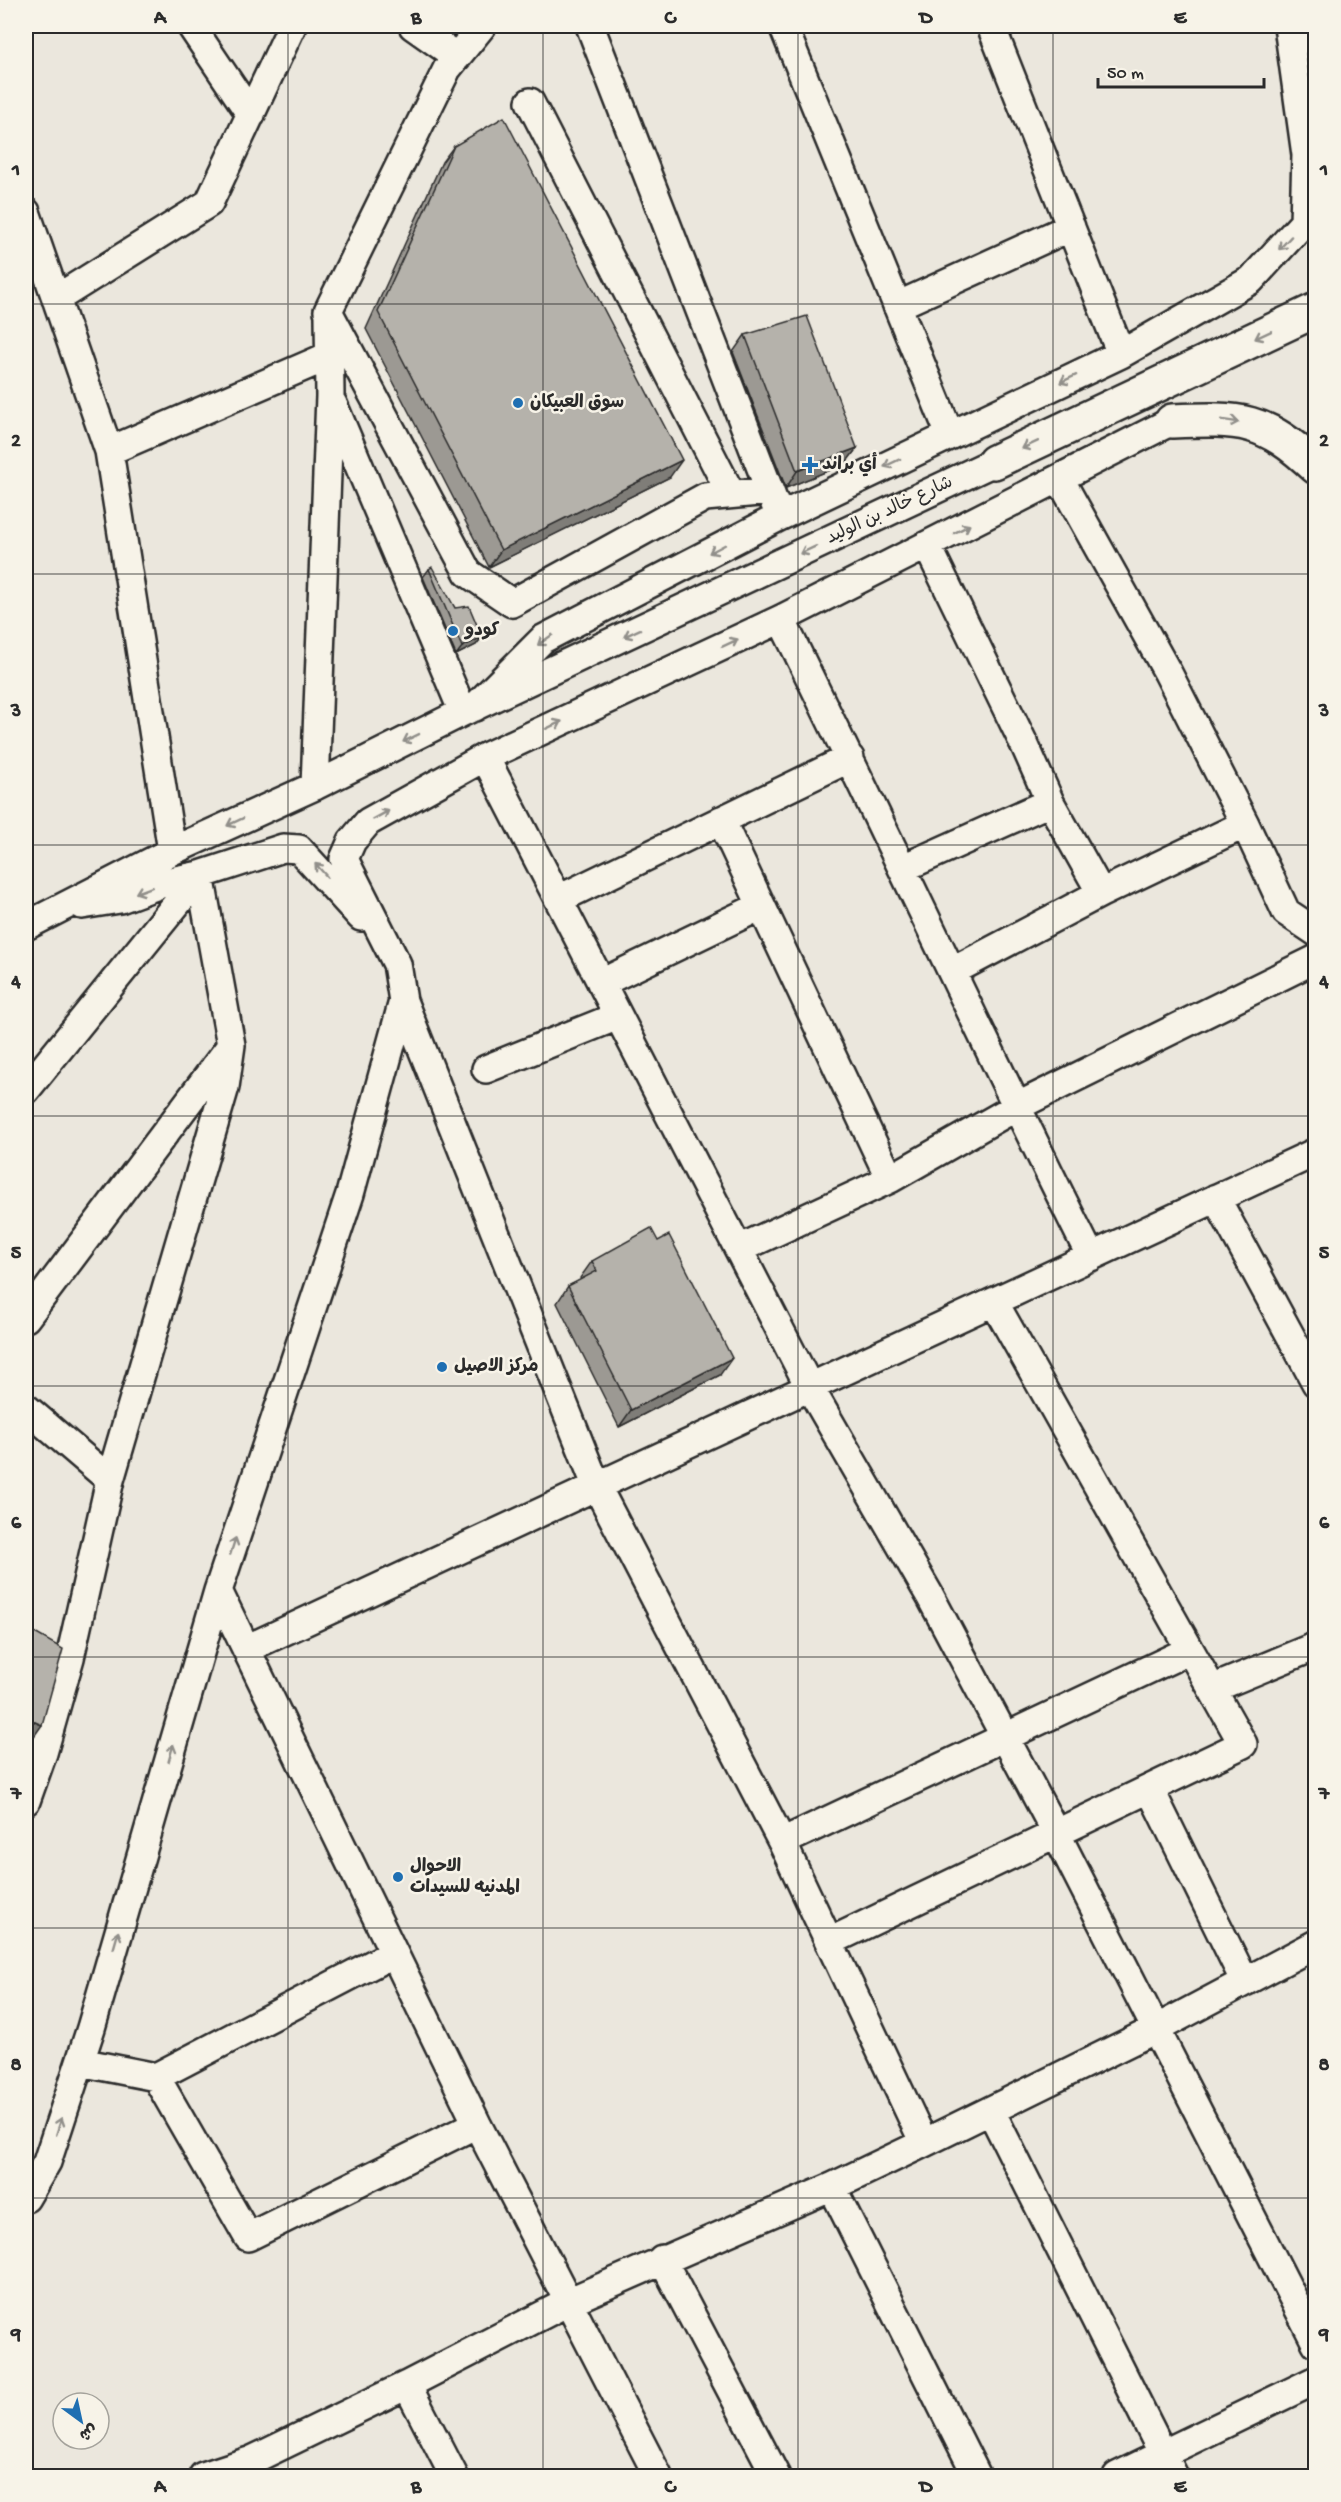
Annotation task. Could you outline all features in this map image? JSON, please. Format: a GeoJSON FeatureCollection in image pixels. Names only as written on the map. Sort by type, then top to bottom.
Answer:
{"type":"FeatureCollection","features":[{"type":"Feature","properties":{"kind":"main road"},"geometry":{"type":"LineString","coordinates":[[1314,26],[1316,40]]}},
{"type":"Feature","properties":{"kind":"main road","name":"شارع خالد بن الوليد"},"geometry":{"type":"LineString","coordinates":[[994,462],[1316,310]]}},
{"type":"Feature","properties":{"kind":"main road"},"geometry":{"type":"LineString","coordinates":[[1172,421],[1224,419],[1262,427],[1292,444],[1316,467]]}},
{"type":"Feature","properties":{"kind":"street"},"geometry":{"type":"LineString","coordinates":[[190,26],[251,115]]}},
{"type":"Feature","properties":{"kind":"street"},"geometry":{"type":"LineString","coordinates":[[56,299],[209,203],[292,26]]}},
{"type":"Feature","properties":{"kind":"street"},"geometry":{"type":"LineString","coordinates":[[416,26],[457,57]]}},
{"type":"Feature","properties":{"kind":"street"},"geometry":{"type":"LineString","coordinates":[[315,786],[330,396],[328,311],[447,69],[482,26]]}},
{"type":"Feature","properties":{"kind":"street"},"geometry":{"type":"LineString","coordinates":[[591,26],[779,516]]}},
{"type":"Feature","properties":{"kind":"street"},"geometry":{"type":"LineString","coordinates":[[783,26],[950,435]]}},
{"type":"Feature","properties":{"kind":"street"},"geometry":{"type":"LineString","coordinates":[[991,26],[1121,354]]}},
{"type":"Feature","properties":{"kind":"street"},"geometry":{"type":"LineString","coordinates":[[330,396],[469,709],[543,639],[779,516],[1121,354],[1251,280],[1304,222],[1306,155],[1288,26]]}},
{"type":"Feature","properties":{"kind":"street"},"geometry":{"type":"LineString","coordinates":[[530,102],[731,494]]}},
{"type":"Feature","properties":{"kind":"street"},"geometry":{"type":"LineString","coordinates":[[26,212],[110,451],[172,851]]}},
{"type":"Feature","properties":{"kind":"street"},"geometry":{"type":"LineString","coordinates":[[897,306],[1071,227]]}},
{"type":"Feature","properties":{"kind":"street"},"geometry":{"type":"LineString","coordinates":[[328,311],[468,573],[512,603],[705,497],[769,491]]}},
{"type":"Feature","properties":{"kind":"street"},"geometry":{"type":"LineString","coordinates":[[110,451],[329,356]]}},
{"type":"Feature","properties":{"kind":"street"},"geometry":{"type":"LineString","coordinates":[[924,2143],[782,1842],[596,1485],[403,1001],[397,964],[344,859],[352,841],[368,822],[485,757],[781,619],[928,547],[1172,421]]}},
{"type":"Feature","properties":{"kind":"street","name":"شارع خالد بن الوليد"},"geometry":{"type":"LineString","coordinates":[[26,926],[172,851],[315,786],[469,709],[994,462]]}},
{"type":"Feature","properties":{"kind":"street"},"geometry":{"type":"LineString","coordinates":[[1060,479],[1168,673],[1245,824],[1286,912],[1316,932]]}},
{"type":"Feature","properties":{"kind":"street"},"geometry":{"type":"LineString","coordinates":[[928,547],[1050,801],[1101,892]]}},
{"type":"Feature","properties":{"kind":"street"},"geometry":{"type":"LineString","coordinates":[[781,619],[953,971],[1016,1107],[1091,1257]]}},
{"type":"Feature","properties":{"kind":"street"},"geometry":{"type":"LineString","coordinates":[[485,757],[810,1388],[930,1596],[1056,1833],[1316,2343]]}},
{"type":"Feature","properties":{"kind":"street"},"geometry":{"type":"LineString","coordinates":[[559,899],[850,758]]}},
{"type":"Feature","properties":{"kind":"street"},"geometry":{"type":"LineString","coordinates":[[903,868],[1050,801]]}},
{"type":"Feature","properties":{"kind":"street"},"geometry":{"type":"LineString","coordinates":[[721,820],[890,1179]]}},
{"type":"Feature","properties":{"kind":"street"},"geometry":{"type":"LineString","coordinates":[[953,971],[1101,892],[1245,824]]}},
{"type":"Feature","properties":{"kind":"street"},"geometry":{"type":"LineString","coordinates":[[60,909],[120,899],[166,882],[201,875],[283,848],[299,849],[353,907],[397,964]]}},
{"type":"Feature","properties":{"kind":"street"},"geometry":{"type":"LineString","coordinates":[[26,1801],[34,1750],[70,1658],[110,1479],[225,1087],[231,1045],[201,875]]}},
{"type":"Feature","properties":{"kind":"street"},"geometry":{"type":"LineString","coordinates":[[26,1086],[201,875]]}},
{"type":"Feature","properties":{"kind":"street"},"geometry":{"type":"LineString","coordinates":[[602,983],[761,906]]}},
{"type":"Feature","properties":{"kind":"street"},"geometry":{"type":"LineString","coordinates":[[739,1250],[890,1179],[1016,1107],[1316,959]]}},
{"type":"Feature","properties":{"kind":"street"},"geometry":{"type":"LineString","coordinates":[[26,2198],[36,2158],[80,2062],[218,1591],[350,1194],[403,1001]]}},
{"type":"Feature","properties":{"kind":"street"},"geometry":{"type":"LineString","coordinates":[[486,1069],[618,1016]]}},
{"type":"Feature","properties":{"kind":"street"},"geometry":{"type":"LineString","coordinates":[[31,1300],[231,1045]]}},
{"type":"Feature","properties":{"kind":"street"},"geometry":{"type":"LineString","coordinates":[[246,1649],[1316,1152]]}},
{"type":"Feature","properties":{"kind":"street"},"geometry":{"type":"LineString","coordinates":[[1216,1198],[1316,1383]]}},
{"type":"Feature","properties":{"kind":"street"},"geometry":{"type":"LineString","coordinates":[[829,1942],[1243,1744],[994,1302]]}},
{"type":"Feature","properties":{"kind":"street"},"geometry":{"type":"LineString","coordinates":[[26,1408],[110,1479]]}},
{"type":"Feature","properties":{"kind":"street"},"geometry":{"type":"LineString","coordinates":[[218,1591],[477,2124],[658,2476]]}},
{"type":"Feature","properties":{"kind":"street"},"geometry":{"type":"LineString","coordinates":[[43,1643],[70,1658]]}},
{"type":"Feature","properties":{"kind":"street"},"geometry":{"type":"LineString","coordinates":[[1212,1689],[1316,1646]]}},
{"type":"Feature","properties":{"kind":"street"},"geometry":{"type":"LineString","coordinates":[[782,1842],[1190,1650]]}},
{"type":"Feature","properties":{"kind":"street"},"geometry":{"type":"LineString","coordinates":[[1150,1789],[1245,1982]]}},
{"type":"Feature","properties":{"kind":"street"},"geometry":{"type":"LineString","coordinates":[[203,2476],[256,2468],[407,2385],[568,2302],[662,2259],[832,2187],[924,2143],[1156,2029],[1316,1944]]}},
{"type":"Feature","properties":{"kind":"street"},"geometry":{"type":"LineString","coordinates":[[80,2062],[156,2077],[394,1953]]}},
{"type":"Feature","properties":{"kind":"street"},"geometry":{"type":"LineString","coordinates":[[156,2077],[248,2237],[477,2124]]}},
{"type":"Feature","properties":{"kind":"street"},"geometry":{"type":"LineString","coordinates":[[991,2110],[1169,2465]]}},
{"type":"Feature","properties":{"kind":"street"},"geometry":{"type":"LineString","coordinates":[[832,2187],[977,2476]]}},
{"type":"Feature","properties":{"kind":"street"},"geometry":{"type":"LineString","coordinates":[[662,2259],[776,2476]]}},
{"type":"Feature","properties":{"kind":"street"},"geometry":{"type":"LineString","coordinates":[[1117,2476],[1169,2465],[1316,2380]]}},
{"type":"Feature","properties":{"kind":"street"},"geometry":{"type":"LineString","coordinates":[[407,2385],[454,2476]]}},
{"type":"Feature","properties":{"kind":"building","name":"سوق العبيكان"},"geometry":{"type":"Polygon","coordinates":[[[504,117],[682,460],[501,550],[378,312],[454,146],[504,117]]]}},
{"type":"Feature","properties":{"kind":"building"},"geometry":{"type":"Polygon","coordinates":[[[807,316],[857,448],[797,471],[745,335],[807,316]]]}},
{"type":"Feature","properties":{"kind":"building"},"geometry":{"type":"Polygon","coordinates":[[[432,567],[455,608],[469,606],[482,637],[462,647],[429,569],[432,567]]]}},
{"type":"Feature","properties":{"kind":"building"},"geometry":{"type":"Polygon","coordinates":[[[651,1228],[658,1241],[669,1235],[732,1358],[631,1410],[568,1286],[597,1271],[592,1261],[651,1228]]]}},
{"type":"Feature","properties":{"kind":"building"},"geometry":{"type":"Polygon","coordinates":[[[26,1628],[63,1649],[42,1725],[26,1718],[26,1628]]]}},
{"type":"Feature","properties":{"kind":"place","name":"سوق العبيكان"},"geometry":{"type":"Point","coordinates":[518,403]}},
{"type":"Feature","properties":{"kind":"place","name":"أي براند"},"geometry":{"type":"Point","coordinates":[810,465]}},
{"type":"Feature","properties":{"kind":"place","name":"كودو"},"geometry":{"type":"Point","coordinates":[453,631]}},
{"type":"Feature","properties":{"kind":"place","name":"مركز الاصيل"},"geometry":{"type":"Point","coordinates":[442,1367]}},
{"type":"Feature","properties":{"kind":"place","name":"الاحوال المدنيه للسيدات"},"geometry":{"type":"Point","coordinates":[398,1877]}}]}
